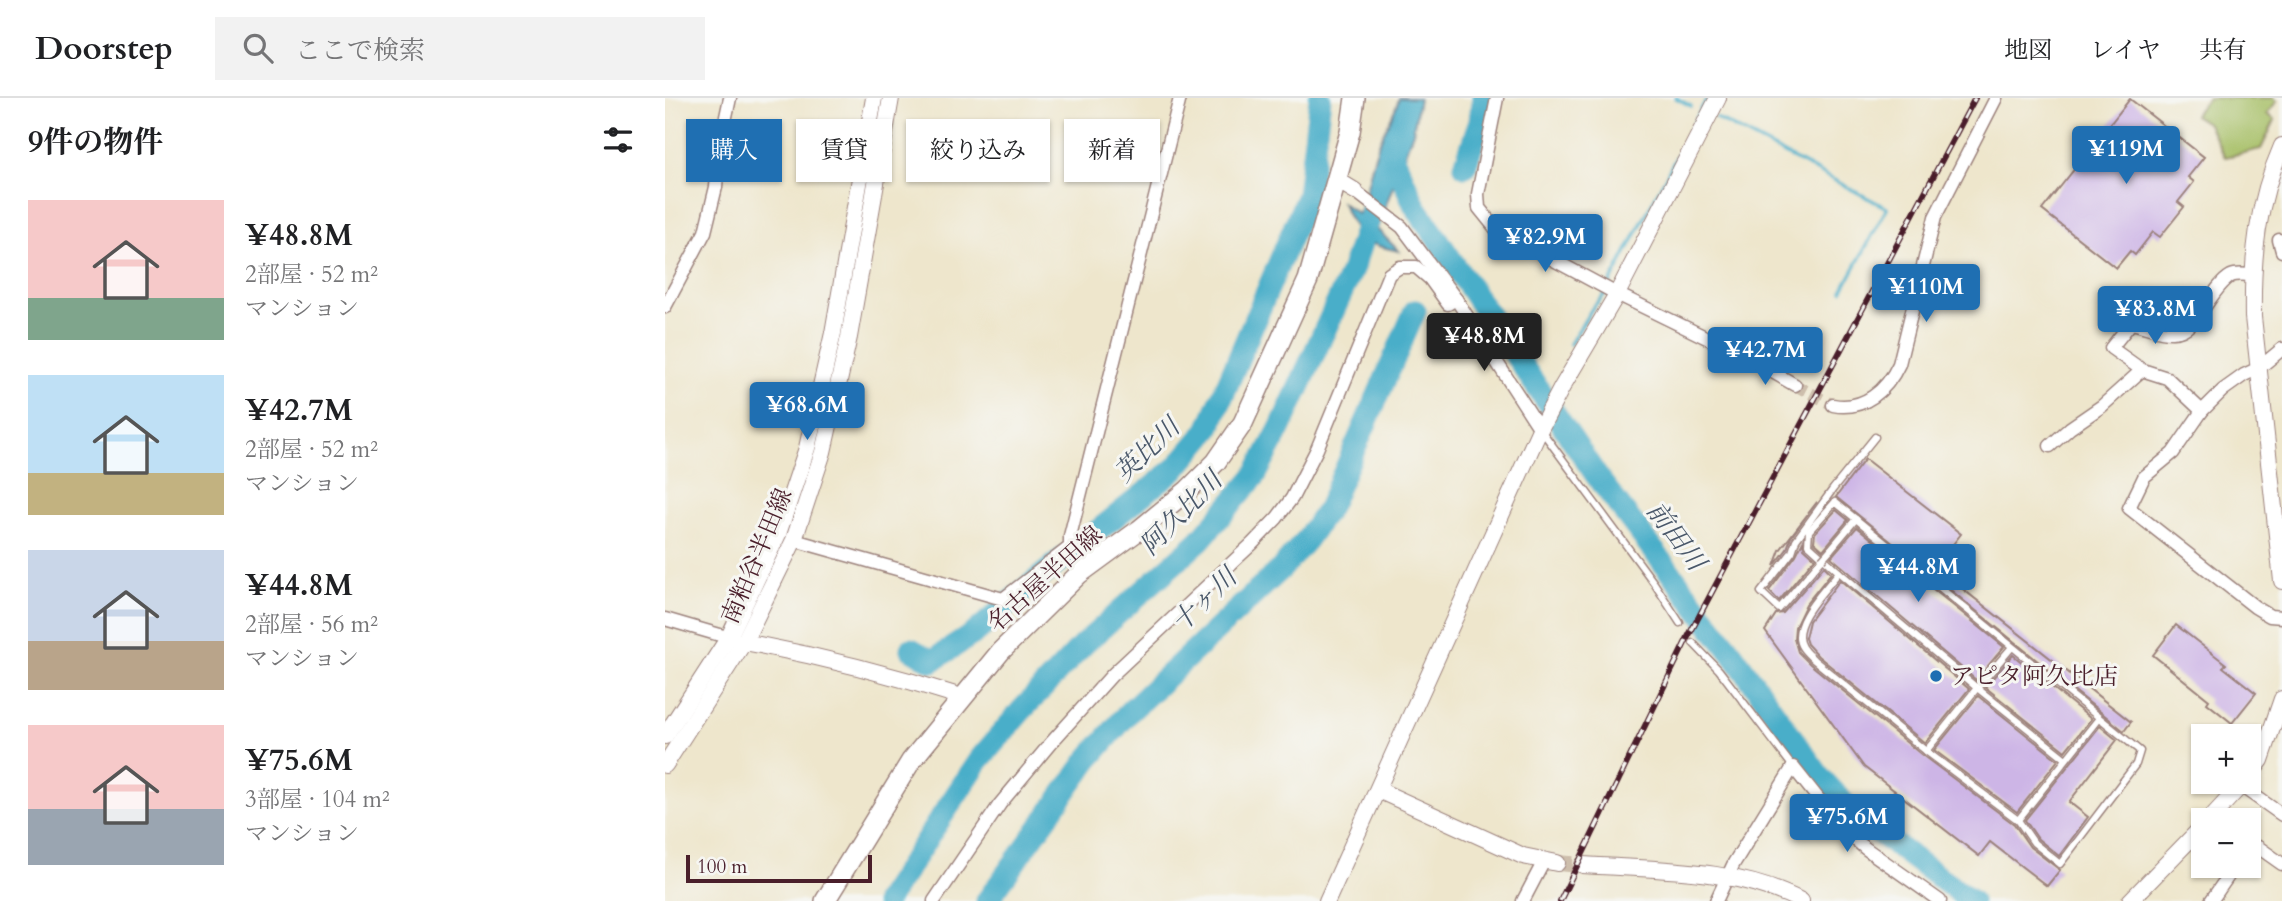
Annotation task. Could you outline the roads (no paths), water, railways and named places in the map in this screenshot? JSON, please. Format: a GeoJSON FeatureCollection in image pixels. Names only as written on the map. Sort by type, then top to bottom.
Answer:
{"type":"FeatureCollection","features":[{"type":"Feature","properties":{"kind":"main road","name":"南粕谷半田線"},"geometry":{"type":"LineString","coordinates":[[665,736],[737,639],[778,534],[807,448],[833,333],[874,98]]}},
{"type":"Feature","properties":{"kind":"main road","name":"南粕谷半田線"},"geometry":{"type":"LineString","coordinates":[[665,765],[794,540],[823,452],[843,363],[891,98]]}},
{"type":"Feature","properties":{"kind":"main road","name":"名古屋半田線"},"geometry":{"type":"LineString","coordinates":[[825,901],[911,761],[1001,651],[1079,574],[1188,491],[1216,463],[1243,423],[1308,280],[1350,132],[1355,98]]}},
{"type":"Feature","properties":{"kind":"main road"},"geometry":{"type":"LineString","coordinates":[[1327,901],[1542,426],[1617,294],[1718,98]]}},
{"type":"Feature","properties":{"kind":"main road"},"geometry":{"type":"LineString","coordinates":[[2282,146],[2265,192],[2257,225],[2253,275],[2253,317],[2259,368],[2276,470],[2282,581]]}},
{"type":"Feature","properties":{"kind":"main road"},"geometry":{"type":"LineString","coordinates":[[1337,180],[1355,191]]}},
{"type":"Feature","properties":{"kind":"main road"},"geometry":{"type":"LineString","coordinates":[[737,639],[873,669],[962,697]]}},
{"type":"Feature","properties":{"kind":"main road"},"geometry":{"type":"LineString","coordinates":[[2261,760],[2282,699]]}},
{"type":"Feature","properties":{"kind":"main road"},"geometry":{"type":"LineString","coordinates":[[1378,790],[1493,844],[1523,856],[1551,862]]}},
{"type":"Feature","properties":{"kind":"main road"},"geometry":{"type":"LineString","coordinates":[[2220,808],[2233,794]]}},
{"type":"Feature","properties":{"kind":"main road"},"geometry":{"type":"LineString","coordinates":[[2130,901],[2191,838]]}},
{"type":"Feature","properties":{"kind":"main road"},"geometry":{"type":"LineString","coordinates":[[1583,864],[1727,876],[1778,889],[1801,901]]}},
{"type":"Feature","properties":{"kind":"street"},"geometry":{"type":"LineString","coordinates":[[665,307],[705,232],[716,187],[719,149],[730,98]]}},
{"type":"Feature","properties":{"kind":"street"},"geometry":{"type":"LineString","coordinates":[[794,540],[1003,599],[1070,547],[1070,536],[1180,98]]}},
{"type":"Feature","properties":{"kind":"street"},"geometry":{"type":"LineString","coordinates":[[1497,98],[1478,194],[1479,208],[1496,229],[1617,294],[1752,360],[1795,385]]}},
{"type":"Feature","properties":{"kind":"street"},"geometry":{"type":"LineString","coordinates":[[1833,405],[1851,406],[1879,394],[1894,374],[1899,364],[1935,217],[1996,98]]}},
{"type":"Feature","properties":{"kind":"street"},"geometry":{"type":"LineString","coordinates":[[1355,191],[1402,227],[1542,426]]}},
{"type":"Feature","properties":{"kind":"street"},"geometry":{"type":"LineString","coordinates":[[935,901],[1000,804],[1050,744],[1112,676],[1252,544],[1292,498],[1317,449],[1389,274],[1400,267],[1416,267],[1430,279],[1448,304],[1455,299]]}},
{"type":"Feature","properties":{"kind":"street"},"geometry":{"type":"LineString","coordinates":[[2202,411],[2167,378],[2142,370],[2111,348],[2131,323],[2178,332],[2196,318],[2226,280],[2234,275],[2253,275]]}},
{"type":"Feature","properties":{"kind":"street"},"geometry":{"type":"LineString","coordinates":[[2282,349],[2259,368],[2223,390],[2202,411],[2173,453],[2144,477],[2129,508],[2255,607],[2270,616],[2282,617]]}},
{"type":"Feature","properties":{"kind":"street"},"geometry":{"type":"LineString","coordinates":[[2050,446],[2102,406],[2142,370]]}},
{"type":"Feature","properties":{"kind":"street"},"geometry":{"type":"LineString","coordinates":[[665,619],[737,639]]}},
{"type":"Feature","properties":{"kind":"street"},"geometry":{"type":"LineString","coordinates":[[1716,901],[1727,876],[1793,767],[1848,833],[1940,901]]}},
{"type":"Feature","properties":{"kind":"street"},"geometry":{"type":"LineString","coordinates":[[2259,794],[2282,815]]}},
{"type":"Feature","properties":{"kind":"street"},"geometry":{"type":"LineString","coordinates":[[2261,849],[2282,864]]}},
{"type":"Feature","properties":{"kind":"street"},"geometry":{"type":"LineString","coordinates":[[1523,901],[1551,862]]}},
{"type":"Feature","properties":{"kind":"street"},"geometry":{"type":"LineString","coordinates":[[2211,901],[2227,878]]}},
{"type":"Feature","properties":{"kind":"lane"},"geometry":{"type":"LineString","coordinates":[[1542,426],[1680,623]]}},
{"type":"Feature","properties":{"kind":"lane"},"geometry":{"type":"LineString","coordinates":[[1856,519],[1779,609],[1761,592],[1792,552],[1796,540],[1875,437]]}},
{"type":"Feature","properties":{"kind":"lane"},"geometry":{"type":"LineString","coordinates":[[1839,572],[1806,613],[1799,630],[1801,646],[1814,660],[1926,751],[2018,820],[2035,844],[2060,864],[2136,764],[2140,751],[1835,502],[1809,531],[1808,544],[1977,688],[2066,759]]}},
{"type":"Feature","properties":{"kind":"lane"},"geometry":{"type":"LineString","coordinates":[[1693,643],[1719,670],[1793,767]]}},
{"type":"Feature","properties":{"kind":"lane"},"geometry":{"type":"LineString","coordinates":[[1926,751],[2012,647]]}},
{"type":"Feature","properties":{"kind":"lane"},"geometry":{"type":"LineString","coordinates":[[2018,820],[2099,718]]}},
{"type":"Feature","properties":{"kind":"water"},"geometry":{"type":"Polygon","coordinates":[[[1399,98],[1419,98],[1413,132],[1377,229],[1399,251],[1368,242],[1362,237],[1342,203],[1358,214],[1377,148],[1399,98]]]}},
{"type":"Feature","properties":{"kind":"waterway","name":"英比川"},"geometry":{"type":"LineString","coordinates":[[911,649],[932,661],[976,632],[1176,468],[1208,430],[1308,195],[1320,98]]}},
{"type":"Feature","properties":{"kind":"waterway","name":"十ヶ川"},"geometry":{"type":"LineString","coordinates":[[1465,166],[1479,124],[1483,98]]}},
{"type":"Feature","properties":{"kind":"waterway"},"geometry":{"type":"LineString","coordinates":[[1676,98],[1691,106]]}},
{"type":"Feature","properties":{"kind":"waterway"},"geometry":{"type":"LineString","coordinates":[[1570,344],[1593,307],[1604,295],[1707,98]]}},
{"type":"Feature","properties":{"kind":"waterway"},"geometry":{"type":"LineString","coordinates":[[1716,118],[1887,208],[1842,291]]}},
{"type":"Feature","properties":{"kind":"waterway","name":"前田川"},"geometry":{"type":"LineString","coordinates":[[1393,156],[1415,206],[1598,478],[1732,653],[1820,777],[1856,816],[1971,901]]}},
{"type":"Feature","properties":{"kind":"waterway","name":"阿久比川"},"geometry":{"type":"LineString","coordinates":[[886,901],[979,760],[1021,711],[1084,644],[1200,540],[1255,476],[1280,429],[1352,270],[1372,210]]}},
{"type":"Feature","properties":{"kind":"waterway","name":"十ヶ川"},"geometry":{"type":"LineString","coordinates":[[987,901],[1088,760],[1130,711],[1282,568],[1306,540],[1328,509],[1415,311]]}},
{"type":"Feature","properties":{"kind":"tunnel"},"geometry":{"type":"LineString","coordinates":[[1795,385],[1833,405]]}},
{"type":"Feature","properties":{"kind":"tunnel"},"geometry":{"type":"LineString","coordinates":[[1557,863],[1583,865]]}},
{"type":"Feature","properties":{"kind":"railway"},"geometry":{"type":"LineString","coordinates":[[1560,901],[1688,637],[1975,98]]}},
{"type":"Feature","properties":{"kind":"place","name":"アピタ阿久比店"},"geometry":{"type":"Point","coordinates":[1936,676]}}]}
